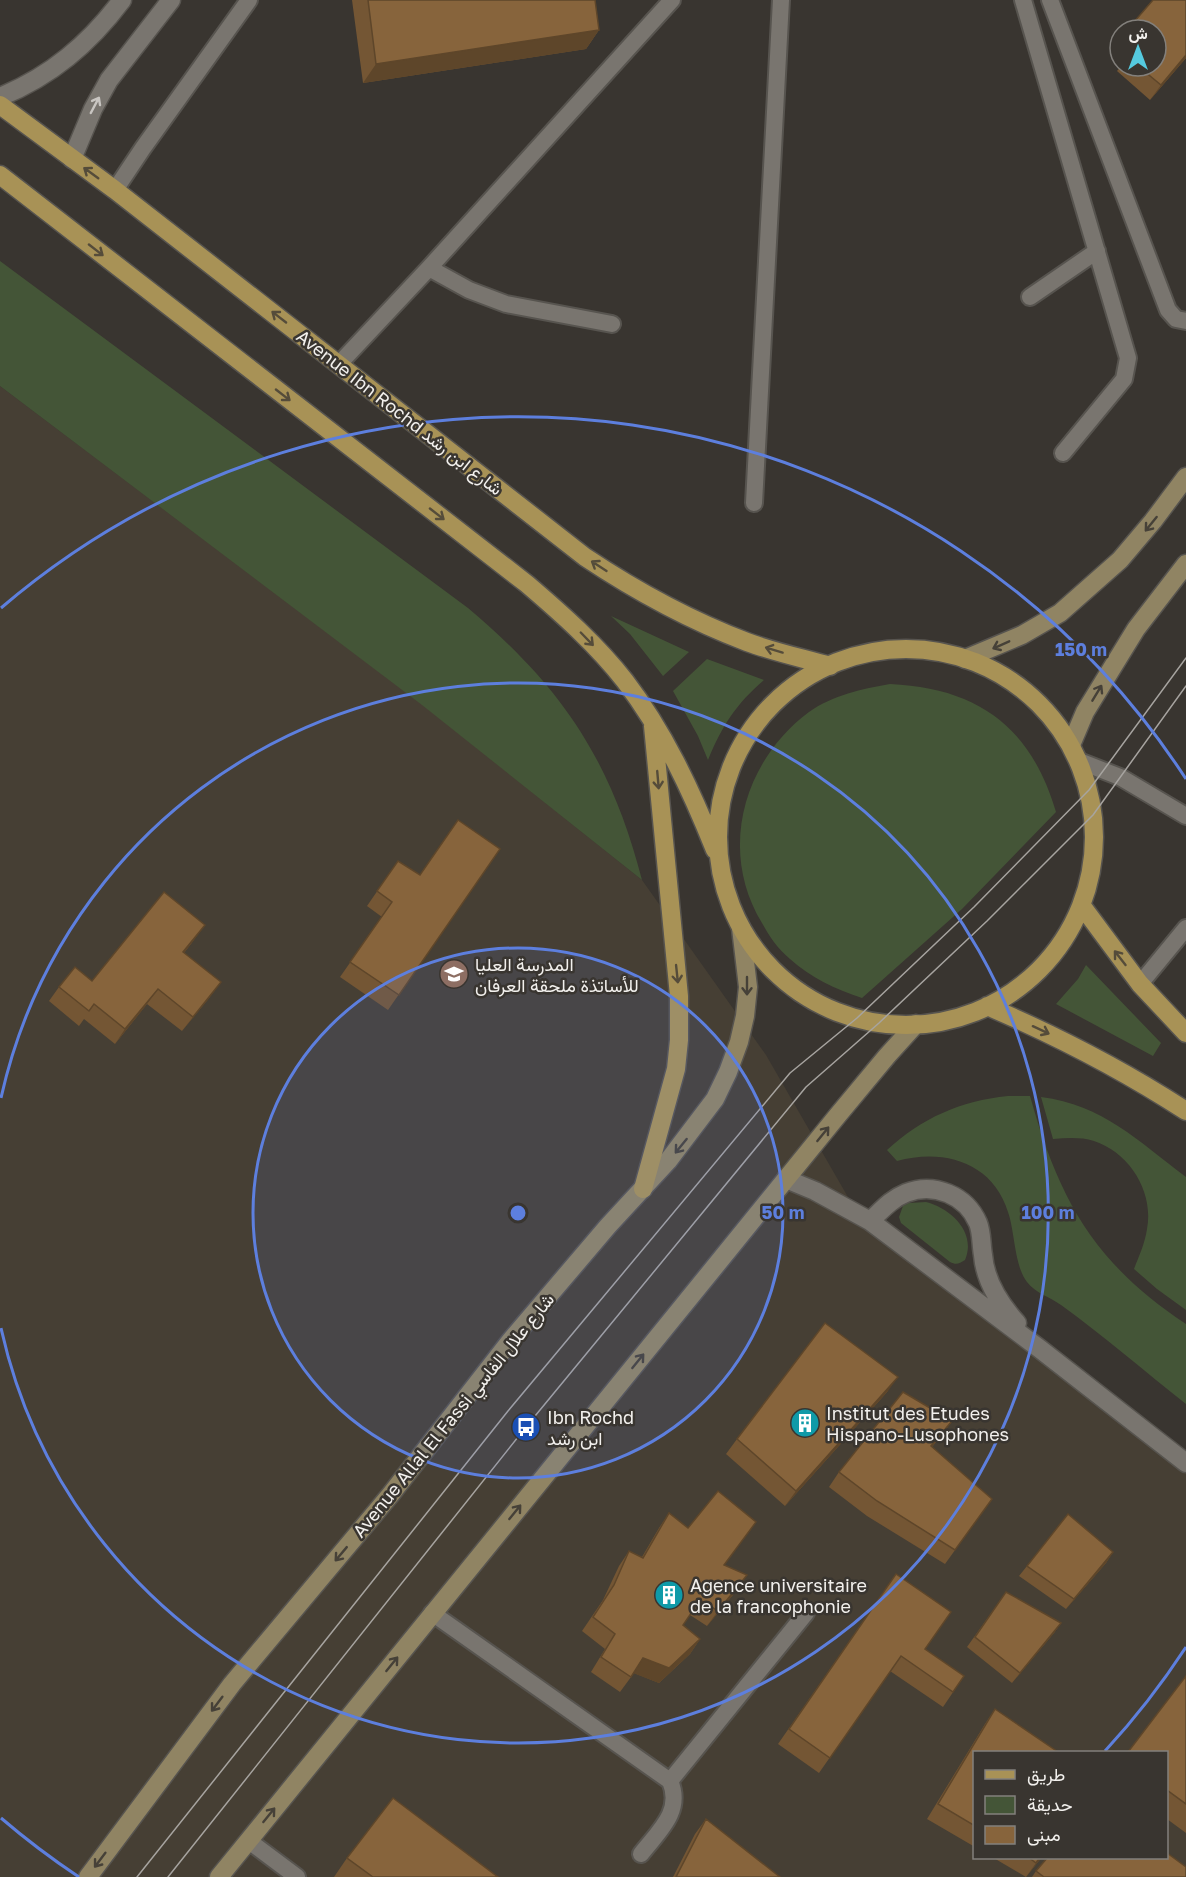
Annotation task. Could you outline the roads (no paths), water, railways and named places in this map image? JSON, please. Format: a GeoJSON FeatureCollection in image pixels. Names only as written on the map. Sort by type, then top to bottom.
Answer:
{"type":"FeatureCollection","features":[{"type":"Feature","properties":{"kind":"main road","name":"Avenue Ibn Rochd شارع ابن رشد"},"geometry":{"type":"LineString","coordinates":[[0,105],[115,190],[585,557],[625,583],[706,626],[749,643],[830,666]]}},
{"type":"Feature","properties":{"kind":"main road"},"geometry":{"type":"LineString","coordinates":[[0,175],[527,584],[588,639],[624,680],[653,722],[690,789],[719,861],[728,895],[741,928],[758,953],[778,975],[802,993],[829,1008],[879,1023],[916,1024],[941,1022],[965,1016],[1012,993],[1054,954],[1069,932],[1082,906],[1095,846],[1093,815],[1089,790],[1075,753],[1055,722],[1036,701],[991,669],[965,658],[943,653],[897,650],[852,657],[830,666],[804,680],[780,698],[759,720],[742,744],[721,801],[718,830],[719,861]]}},
{"type":"Feature","properties":{"kind":"main road"},"geometry":{"type":"LineString","coordinates":[[642,1189],[676,1069],[680,1020],[653,722]]}},
{"type":"Feature","properties":{"kind":"main road"},"geometry":{"type":"LineString","coordinates":[[1082,906],[1140,984],[1186,1033]]}},
{"type":"Feature","properties":{"kind":"main road"},"geometry":{"type":"LineString","coordinates":[[987,1006],[1095,1056],[1186,1111]]}},
{"type":"Feature","properties":{"kind":"street"},"geometry":{"type":"LineString","coordinates":[[0,97],[51,71],[78,50],[97,32],[122,0]]}},
{"type":"Feature","properties":{"kind":"street"},"geometry":{"type":"LineString","coordinates":[[72,159],[93,109],[109,80],[171,0]]}},
{"type":"Feature","properties":{"kind":"street"},"geometry":{"type":"LineString","coordinates":[[965,658],[1022,635],[1060,613],[1120,560],[1186,477]]}},
{"type":"Feature","properties":{"kind":"street"},"geometry":{"type":"LineString","coordinates":[[1075,753],[1086,712],[1136,628],[1186,564]]}},
{"type":"Feature","properties":{"kind":"street","name":"Avenue Allal El Fassi شارع علال الفاسي"},"geometry":{"type":"LineString","coordinates":[[88,1877],[232,1684],[391,1494],[511,1340],[608,1226],[685,1141],[715,1099],[739,1042],[745,1016],[748,987],[741,928]]}},
{"type":"Feature","properties":{"kind":"street"},"geometry":{"type":"LineString","coordinates":[[219,1877],[786,1179],[916,1024]]}},
{"type":"Feature","properties":{"kind":"street"},"geometry":{"type":"LineString","coordinates":[[786,1179],[815,1191],[870,1221],[1186,1462]]}},
{"type":"Feature","properties":{"kind":"street"},"geometry":{"type":"LineString","coordinates":[[870,1221],[891,1201],[905,1193],[919,1189],[934,1189],[962,1200],[979,1224],[984,1264],[991,1287],[1010,1316],[1040,1349]]}},
{"type":"Feature","properties":{"kind":"lane"},"geometry":{"type":"LineString","coordinates":[[115,190],[249,0]]}},
{"type":"Feature","properties":{"kind":"lane"},"geometry":{"type":"LineString","coordinates":[[339,364],[672,0]]}},
{"type":"Feature","properties":{"kind":"lane"},"geometry":{"type":"LineString","coordinates":[[754,503],[781,0]]}},
{"type":"Feature","properties":{"kind":"lane"},"geometry":{"type":"LineString","coordinates":[[1023,0],[1125,347],[1127,369],[1118,388],[1064,453]]}},
{"type":"Feature","properties":{"kind":"lane"},"geometry":{"type":"LineString","coordinates":[[1050,0],[1168,310],[1176,318],[1186,321]]}},
{"type":"Feature","properties":{"kind":"lane"},"geometry":{"type":"LineString","coordinates":[[1030,297],[1097,251]]}},
{"type":"Feature","properties":{"kind":"lane"},"geometry":{"type":"LineString","coordinates":[[429,268],[469,290],[506,304],[612,324]]}},
{"type":"Feature","properties":{"kind":"lane"},"geometry":{"type":"LineString","coordinates":[[1075,753],[1186,816]]}},
{"type":"Feature","properties":{"kind":"lane"},"geometry":{"type":"LineString","coordinates":[[1140,984],[1186,928]]}},
{"type":"Feature","properties":{"kind":"lane"},"geometry":{"type":"LineString","coordinates":[[432,1613],[670,1781],[675,1802],[672,1812],[641,1854]]}},
{"type":"Feature","properties":{"kind":"lane"},"geometry":{"type":"LineString","coordinates":[[670,1781],[806,1613]]}},
{"type":"Feature","properties":{"kind":"lane"},"geometry":{"type":"LineString","coordinates":[[249,1841],[297,1877]]}},
{"type":"Feature","properties":{"kind":"tram line"},"geometry":{"type":"LineString","coordinates":[[137,1877],[508,1411],[790,1073],[857,1018],[974,907],[1089,790],[1186,658]]}},
{"type":"Feature","properties":{"kind":"tram line"},"geometry":{"type":"LineString","coordinates":[[168,1877],[526,1427],[806,1087],[879,1023],[987,921],[1093,815],[1186,686]]}},
{"type":"Feature","properties":{"kind":"place","name":"المدرسة العليا للأساتذة ملحقة العرفان"},"geometry":{"type":"Point","coordinates":[454,974]}},
{"type":"Feature","properties":{"kind":"place","name":"Institut des Etudes Hispano-Lusophones"},"geometry":{"type":"Point","coordinates":[805,1423]}},
{"type":"Feature","properties":{"kind":"place","name":"Ibn Rochd ابن رشد"},"geometry":{"type":"Point","coordinates":[526,1427]}},
{"type":"Feature","properties":{"kind":"place","name":"Agence universitaire de la francophonie"},"geometry":{"type":"Point","coordinates":[669,1595]}}]}
